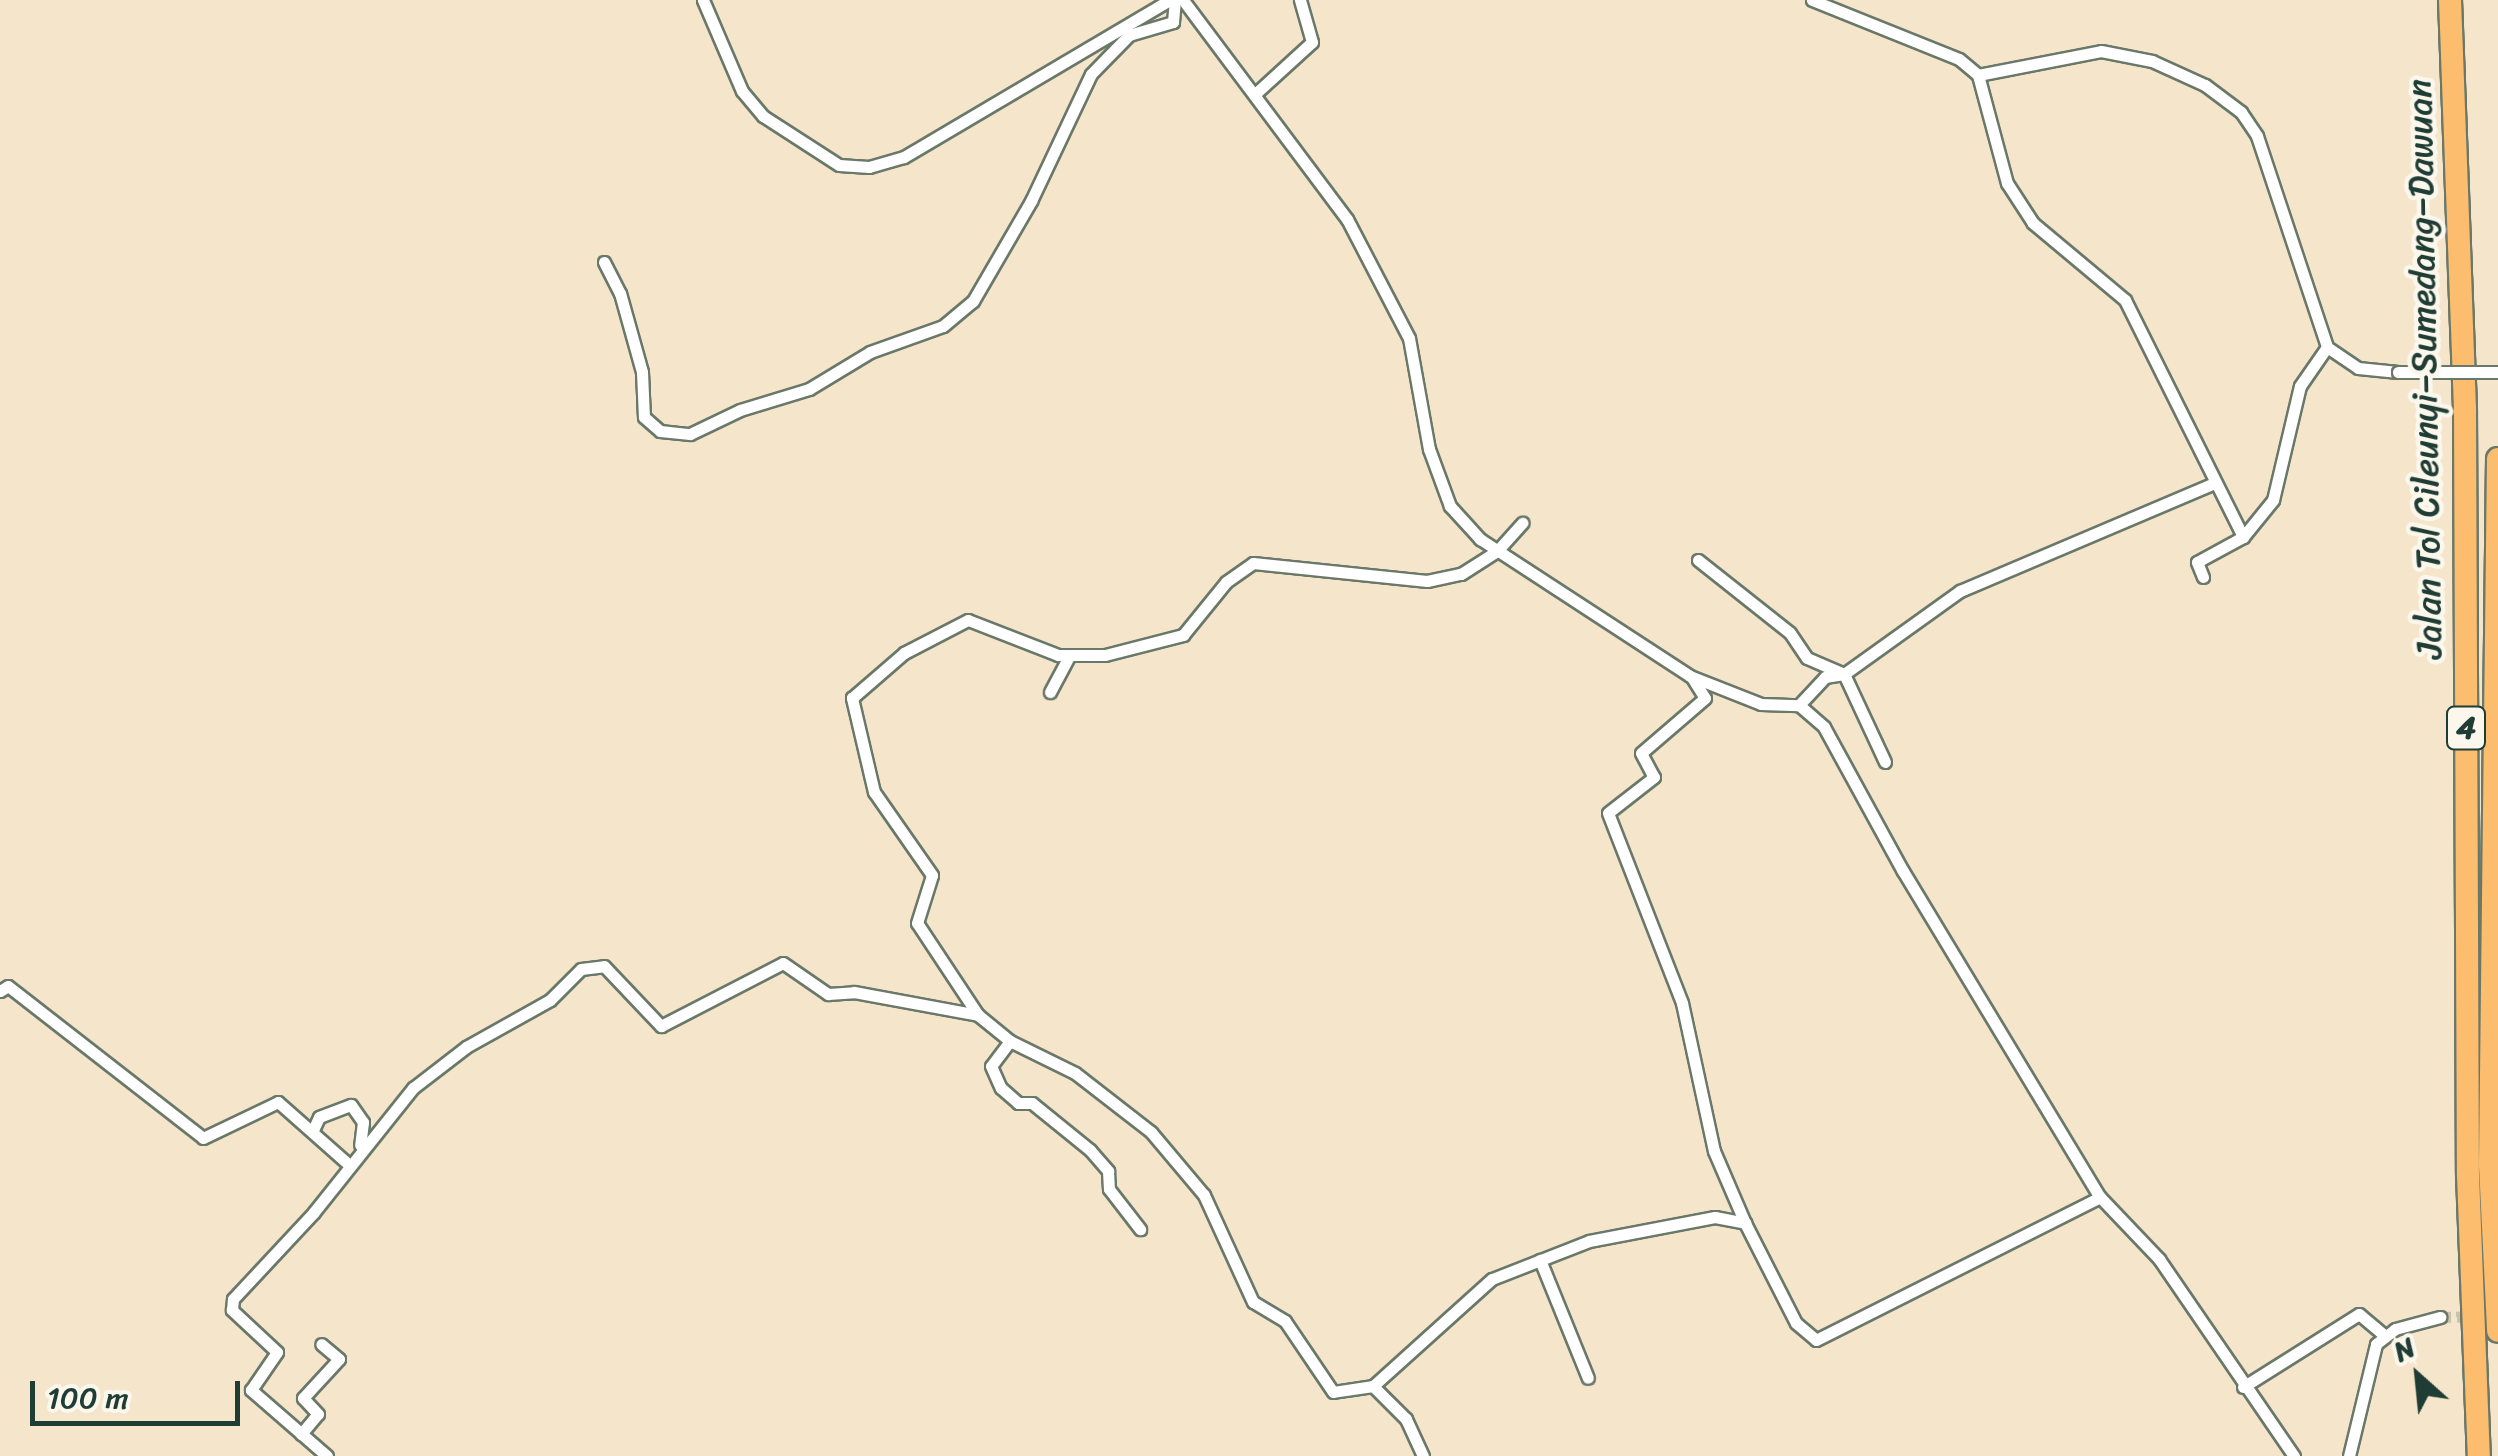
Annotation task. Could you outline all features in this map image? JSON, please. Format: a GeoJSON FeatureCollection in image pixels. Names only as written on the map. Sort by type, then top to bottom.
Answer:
{"type":"FeatureCollection","features":[{"type":"Feature","properties":{"kind":"highway","name":"Jalan Tol Cileunyi–Sumedang–Dawuan"},"geometry":{"type":"LineString","coordinates":[[2450,0],[2464,409],[2468,1175],[2479,1456]]}},
{"type":"Feature","properties":{"kind":"highway","name":"Jalan Tol Cileunyi–Sumedang–Dawuan"},"geometry":{"type":"LineString","coordinates":[[2498,459],[2490,1165],[2498,1331]]}},
{"type":"Feature","properties":{"kind":"street"},"geometry":{"type":"LineString","coordinates":[[604,262],[620,293],[642,372],[644,417],[660,431],[690,434],[740,410],[809,389],[870,352],[943,326],[973,301],[1031,201],[1090,74],[1129,34],[1173,22],[1172,0],[904,157],[869,166],[840,166],[763,116],[742,91],[702,0]]}},
{"type":"Feature","properties":{"kind":"street"},"geometry":{"type":"LineString","coordinates":[[1183,0],[1347,219],[1408,338],[1430,449],[1450,506],[1497,551],[1690,676],[1761,704],[1798,706],[1846,758],[1903,871],[2100,1196],[2159,1259],[2243,1387],[2294,1456]]}},
{"type":"Feature","properties":{"kind":"street"},"geometry":{"type":"LineString","coordinates":[[1254,94],[1312,42],[1314,32],[1300,0]]}},
{"type":"Feature","properties":{"kind":"street"},"geometry":{"type":"LineString","coordinates":[[1812,0],[1958,59],[1978,75],[2007,183],[2033,223],[2125,300],[2243,537]]}},
{"type":"Feature","properties":{"kind":"street"},"geometry":{"type":"LineString","coordinates":[[1978,75],[2080,53],[2122,53],[2221,96],[2257,136],[2327,346],[2358,368],[2498,372]]}},
{"type":"Feature","properties":{"kind":"street"},"geometry":{"type":"LineString","coordinates":[[2203,577],[2196,562],[2243,537],[2273,500],[2300,386],[2327,346]]}},
{"type":"Feature","properties":{"kind":"street"},"geometry":{"type":"LineString","coordinates":[[1798,706],[1825,677],[1844,674],[1960,591],[2216,483]]}},
{"type":"Feature","properties":{"kind":"street"},"geometry":{"type":"LineString","coordinates":[[1522,524],[1497,551],[1461,574],[1427,582],[1252,563],[1226,582],[1183,635],[1068,657],[1011,641],[968,620],[904,653],[852,698],[874,792],[932,875],[917,923],[978,1015],[1010,1041],[1074,1072],[1152,1132],[1210,1205],[1239,1284],[1252,1302],[1285,1320],[1334,1392],[1373,1386],[1492,1279],[1589,1240],[1689,1221],[1744,1222]]}},
{"type":"Feature","properties":{"kind":"street"},"geometry":{"type":"LineString","coordinates":[[1698,560],[1790,633],[1807,658],[1844,674],[1885,762]]}},
{"type":"Feature","properties":{"kind":"street"},"geometry":{"type":"LineString","coordinates":[[1050,692],[1068,657]]}},
{"type":"Feature","properties":{"kind":"street"},"geometry":{"type":"LineString","coordinates":[[1690,676],[1705,698],[1642,754],[1654,777],[1608,813],[1682,1003],[1714,1150],[1744,1222],[1796,1323],[1816,1340],[2100,1196]]}},
{"type":"Feature","properties":{"kind":"street"},"geometry":{"type":"LineString","coordinates":[[327,1456],[252,1390],[278,1352],[231,1305],[314,1212],[358,1150],[412,1088],[466,1047],[550,1000],[581,969],[598,964],[662,1026],[783,964],[828,994],[854,992],[978,1015]]}},
{"type":"Feature","properties":{"kind":"street"},"geometry":{"type":"LineString","coordinates":[[0,992],[8,986],[203,1138],[278,1102],[348,1163]]}},
{"type":"Feature","properties":{"kind":"street"},"geometry":{"type":"LineString","coordinates":[[1010,1041],[991,1066],[1000,1088],[1018,1103],[1032,1103],[1090,1150],[1108,1171],[1109,1189],[1140,1228]]}},
{"type":"Feature","properties":{"kind":"street"},"geometry":{"type":"LineString","coordinates":[[313,1130],[319,1116],[352,1104],[363,1122],[358,1150]]}},
{"type":"Feature","properties":{"kind":"street"},"geometry":{"type":"LineString","coordinates":[[1540,1260],[1588,1378]]}},
{"type":"Feature","properties":{"kind":"street"},"geometry":{"type":"LineString","coordinates":[[2243,1387],[2360,1314],[2384,1335]]}},
{"type":"Feature","properties":{"kind":"street"},"geometry":{"type":"LineString","coordinates":[[2349,1456],[2364,1380],[2384,1335],[2440,1317]]}},
{"type":"Feature","properties":{"kind":"street"},"geometry":{"type":"LineString","coordinates":[[301,1434],[318,1414],[303,1398],[338,1359],[322,1344]]}},
{"type":"Feature","properties":{"kind":"street"},"geometry":{"type":"LineString","coordinates":[[1373,1386],[1406,1419],[1423,1456]]}},
{"type":"Feature","properties":{"kind":"tunnel"},"geometry":{"type":"LineString","coordinates":[[2440,1317],[2498,1316]]}}]}
